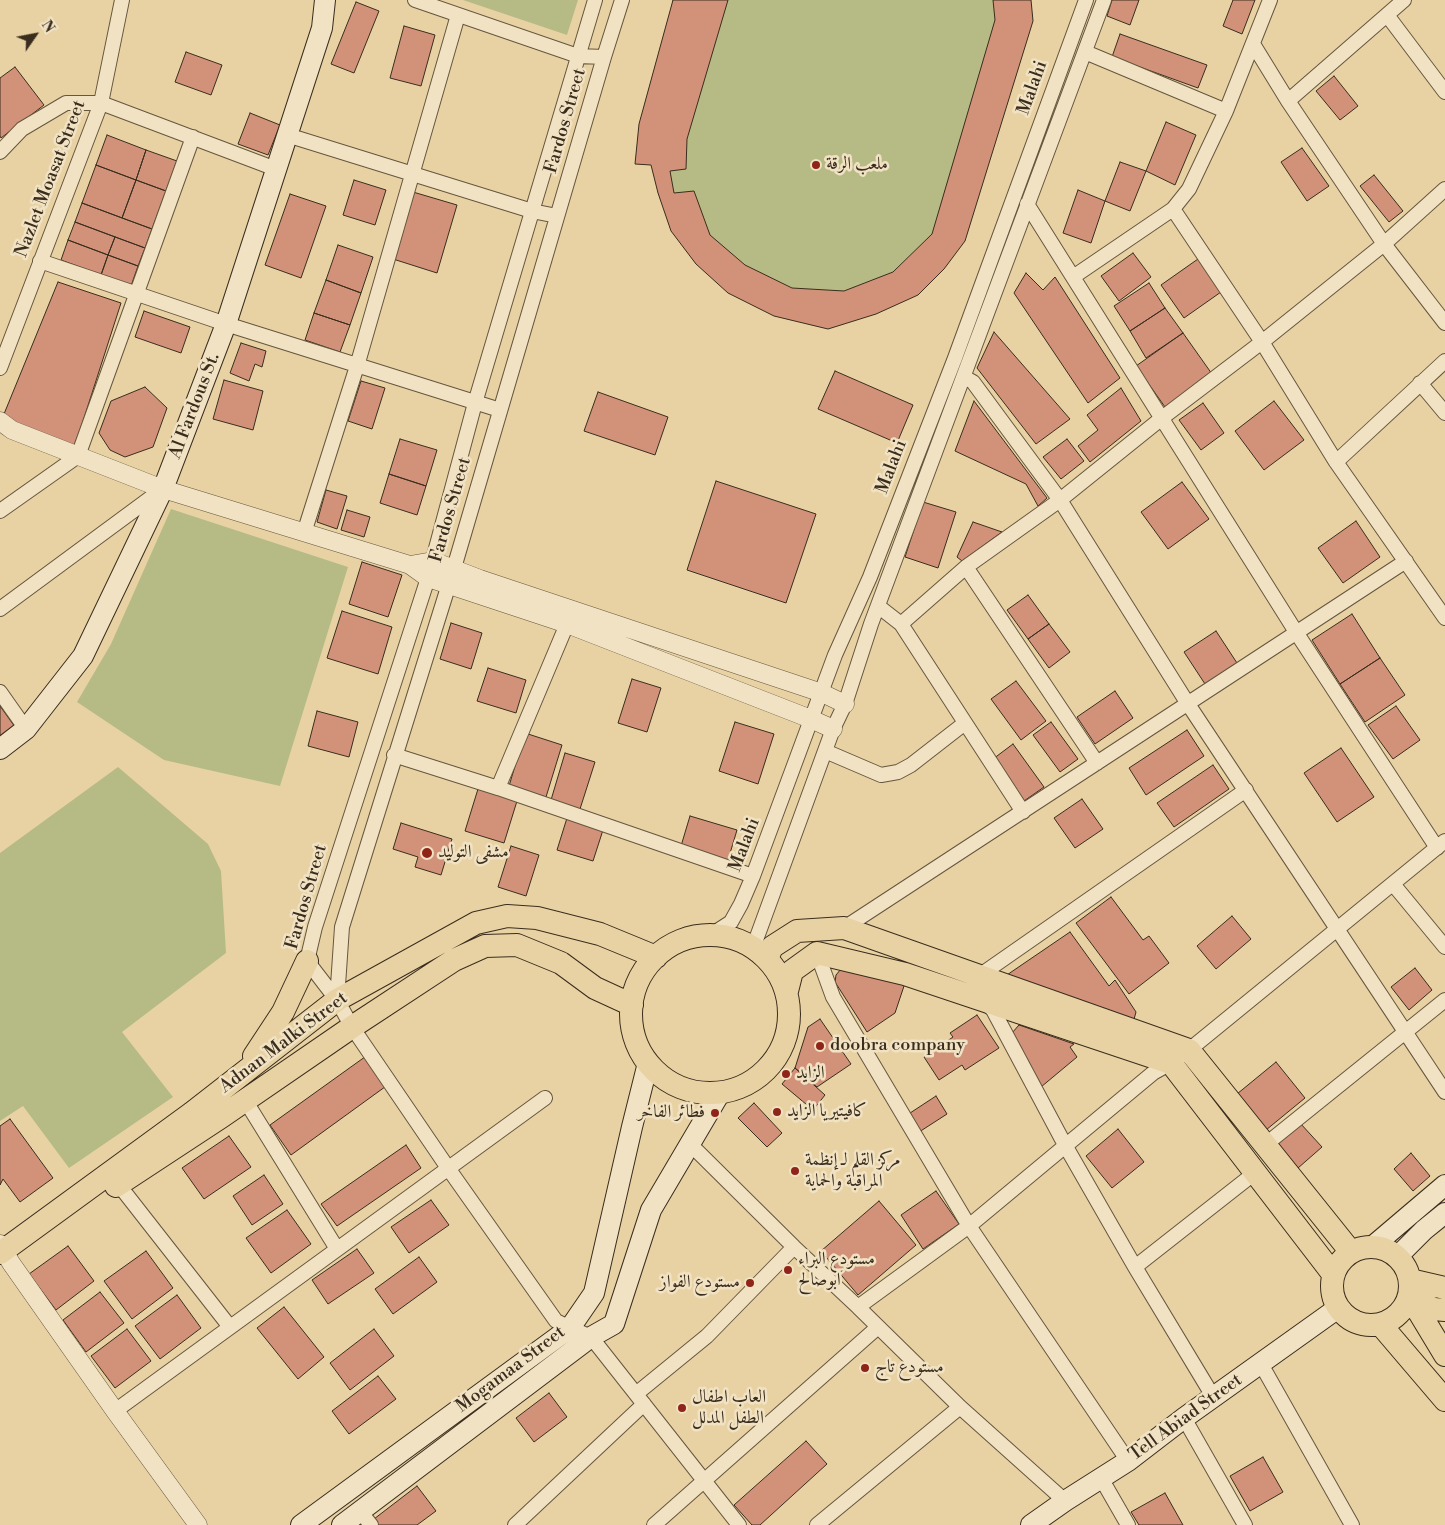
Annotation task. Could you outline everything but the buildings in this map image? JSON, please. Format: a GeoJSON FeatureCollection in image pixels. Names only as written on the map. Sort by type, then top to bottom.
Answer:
{"type":"FeatureCollection","features":[{"type":"Feature","properties":{"kind":"main road"},"geometry":{"type":"LineString","coordinates":[[322,28],[325,0]]}},
{"type":"Feature","properties":{"kind":"main road"},"geometry":{"type":"LineString","coordinates":[[322,28],[338,0]]}},
{"type":"Feature","properties":{"kind":"main road","name":"Al Fardous St."},"geometry":{"type":"LineString","coordinates":[[0,749],[26,729],[83,656],[164,488],[226,324],[322,28]]}},
{"type":"Feature","properties":{"kind":"main road","name":"Adnan Malki Street"},"geometry":{"type":"LineString","coordinates":[[114,1179],[243,1072],[337,1000],[476,923],[507,916],[537,918],[600,934],[656,957]]}},
{"type":"Feature","properties":{"kind":"main road"},"geometry":{"type":"LineString","coordinates":[[760,954],[797,931],[844,928],[1189,1050],[1265,1145],[1361,1250]]}},
{"type":"Feature","properties":{"kind":"main road"},"geometry":{"type":"LineString","coordinates":[[787,991],[779,976],[760,954],[733,938],[711,935],[691,937],[672,945],[656,957],[644,971],[636,987],[632,1005],[632,1026],[638,1045],[648,1063],[663,1077],[680,1087],[700,1093],[720,1093],[742,1087],[761,1075],[776,1059],[786,1039],[789,1016],[787,991],[792,970],[817,953],[905,974],[1171,1063],[1333,1274]]}},
{"type":"Feature","properties":{"kind":"main road","name":"Adnan Malki Street"},"geometry":{"type":"LineString","coordinates":[[3,1256],[114,1179],[245,1100],[454,960],[485,946],[517,945],[526,948],[561,963],[595,988],[632,1005]]}},
{"type":"Feature","properties":{"kind":"main road"},"geometry":{"type":"LineString","coordinates":[[905,974],[912,952]]}},
{"type":"Feature","properties":{"kind":"main road"},"geometry":{"type":"LineString","coordinates":[[243,1072],[283,1012],[308,961]]}},
{"type":"Feature","properties":{"kind":"main road","name":"Mogamaa Street"},"geometry":{"type":"LineString","coordinates":[[301,1525],[570,1328],[594,1293],[648,1063]]}},
{"type":"Feature","properties":{"kind":"main road","name":"Mogamaa Street"},"geometry":{"type":"LineString","coordinates":[[342,1525],[366,1518],[591,1337],[614,1324],[651,1210],[720,1093]]}},
{"type":"Feature","properties":{"kind":"main road"},"geometry":{"type":"LineString","coordinates":[[1410,1289],[1400,1313],[1381,1325],[1369,1326],[1357,1323],[1346,1317],[1338,1308],[1332,1295],[1331,1285],[1333,1274],[1343,1258],[1361,1250],[1445,1185]]}},
{"type":"Feature","properties":{"kind":"main road"},"geometry":{"type":"LineString","coordinates":[[1397,1258],[1424,1230],[1445,1213]]}},
{"type":"Feature","properties":{"kind":"main road"},"geometry":{"type":"LineString","coordinates":[[1361,1250],[1381,1248],[1397,1258],[1405,1268],[1410,1289],[1445,1355]]}},
{"type":"Feature","properties":{"kind":"main road"},"geometry":{"type":"LineString","coordinates":[[1410,1289],[1445,1288]]}},
{"type":"Feature","properties":{"kind":"main road"},"geometry":{"type":"LineString","coordinates":[[1410,1289],[1434,1309],[1445,1310]]}},
{"type":"Feature","properties":{"kind":"main road","name":"Tell Abiad Street"},"geometry":{"type":"LineString","coordinates":[[1031,1525],[1128,1461],[1184,1418],[1338,1308]]}},
{"type":"Feature","properties":{"kind":"main road"},"geometry":{"type":"LineString","coordinates":[[1381,1325],[1445,1400]]}},
{"type":"Feature","properties":{"kind":"street","name":"Nazlet Moasat Street"},"geometry":{"type":"LineString","coordinates":[[0,368],[101,103],[122,0]]}},
{"type":"Feature","properties":{"kind":"street"},"geometry":{"type":"LineString","coordinates":[[415,0],[578,56],[604,57]]}},
{"type":"Feature","properties":{"kind":"street","name":"Fardos Street"},"geometry":{"type":"LineString","coordinates":[[337,1000],[308,961],[315,927],[431,570],[475,403],[594,0]]}},
{"type":"Feature","properties":{"kind":"street","name":"Fardos Street"},"geometry":{"type":"LineString","coordinates":[[337,1000],[342,926],[451,576],[622,0]]}},
{"type":"Feature","properties":{"kind":"street","name":"Malahi"},"geometry":{"type":"LineString","coordinates":[[711,935],[731,922],[753,876],[835,655],[870,577],[954,358],[1086,0]]}},
{"type":"Feature","properties":{"kind":"street","name":"Malahi"},"geometry":{"type":"LineString","coordinates":[[760,954],[825,751],[845,704],[878,606],[1104,0]]}},
{"type":"Feature","properties":{"kind":"street"},"geometry":{"type":"LineString","coordinates":[[1073,277],[1173,209],[1188,189],[1226,111],[1270,0]]}},
{"type":"Feature","properties":{"kind":"street"},"geometry":{"type":"LineString","coordinates":[[1288,101],[1404,0]]}},
{"type":"Feature","properties":{"kind":"street"},"geometry":{"type":"LineString","coordinates":[[304,533],[357,366],[458,15]]}},
{"type":"Feature","properties":{"kind":"street"},"geometry":{"type":"LineString","coordinates":[[1387,15],[1445,92]]}},
{"type":"Feature","properties":{"kind":"street"},"geometry":{"type":"LineString","coordinates":[[1253,44],[1288,101],[1384,244],[1445,323]]}},
{"type":"Feature","properties":{"kind":"street"},"geometry":{"type":"LineString","coordinates":[[1085,52],[1226,111]]}},
{"type":"Feature","properties":{"kind":"street"},"geometry":{"type":"LineString","coordinates":[[0,152],[22,129],[66,103],[101,103],[276,169]]}},
{"type":"Feature","properties":{"kind":"street"},"geometry":{"type":"LineString","coordinates":[[287,135],[532,211],[557,216]]}},
{"type":"Feature","properties":{"kind":"street"},"geometry":{"type":"LineString","coordinates":[[0,511],[78,456],[193,137]]}},
{"type":"Feature","properties":{"kind":"street"},"geometry":{"type":"LineString","coordinates":[[901,624],[966,567],[1060,500],[1162,418],[1262,342],[1384,244],[1445,189]]}},
{"type":"Feature","properties":{"kind":"street"},"geometry":{"type":"LineString","coordinates":[[858,1307],[969,1226],[1065,1144],[1153,1073],[1189,1050],[1441,844],[1296,632],[1027,204]]}},
{"type":"Feature","properties":{"kind":"street"},"geometry":{"type":"LineString","coordinates":[[1173,209],[1262,342],[1336,462],[1445,618]]}},
{"type":"Feature","properties":{"kind":"street"},"geometry":{"type":"LineString","coordinates":[[40,261],[226,324],[500,410]]}},
{"type":"Feature","properties":{"kind":"street"},"geometry":{"type":"LineString","coordinates":[[1336,462],[1445,361]]}},
{"type":"Feature","properties":{"kind":"street"},"geometry":{"type":"LineString","coordinates":[[964,376],[973,382],[1060,500],[1188,704],[1445,1092]]}},
{"type":"Feature","properties":{"kind":"street"},"geometry":{"type":"LineString","coordinates":[[1420,383],[1445,413]]}},
{"type":"Feature","properties":{"kind":"street"},"geometry":{"type":"LineString","coordinates":[[0,421],[12,430],[164,488],[410,565],[451,576],[480,579],[822,693],[845,704]]}},
{"type":"Feature","properties":{"kind":"street"},"geometry":{"type":"LineString","coordinates":[[0,609],[164,488]]}},
{"type":"Feature","properties":{"kind":"street"},"geometry":{"type":"LineString","coordinates":[[844,928],[1406,561]]}},
{"type":"Feature","properties":{"kind":"street"},"geometry":{"type":"LineString","coordinates":[[966,567],[1097,763]]}},
{"type":"Feature","properties":{"kind":"street"},"geometry":{"type":"LineString","coordinates":[[451,576],[469,593],[566,624],[833,729]]}},
{"type":"Feature","properties":{"kind":"street"},"geometry":{"type":"LineString","coordinates":[[878,606],[901,624],[1023,812]]}},
{"type":"Feature","properties":{"kind":"street"},"geometry":{"type":"LineString","coordinates":[[498,788],[566,624]]}},
{"type":"Feature","properties":{"kind":"street"},"geometry":{"type":"LineString","coordinates":[[0,692],[26,729]]}},
{"type":"Feature","properties":{"kind":"street"},"geometry":{"type":"LineString","coordinates":[[825,751],[881,775],[898,772],[911,765],[965,722]]}},
{"type":"Feature","properties":{"kind":"street"},"geometry":{"type":"LineString","coordinates":[[394,755],[498,788],[753,876]]}},
{"type":"Feature","properties":{"kind":"street"},"geometry":{"type":"LineString","coordinates":[[979,976],[1246,790]]}},
{"type":"Feature","properties":{"kind":"street"},"geometry":{"type":"LineString","coordinates":[[1393,884],[1445,947]]}},
{"type":"Feature","properties":{"kind":"street"},"geometry":{"type":"LineString","coordinates":[[817,953],[833,997],[969,1226],[1128,1461]]}},
{"type":"Feature","properties":{"kind":"street"},"geometry":{"type":"LineString","coordinates":[[337,1000],[352,1027],[448,1168],[556,1321],[591,1337],[739,1525]]}},
{"type":"Feature","properties":{"kind":"street"},"geometry":{"type":"LineString","coordinates":[[982,1000],[993,1010],[1065,1144],[1135,1267],[1214,1398]]}},
{"type":"Feature","properties":{"kind":"street"},"geometry":{"type":"LineString","coordinates":[[1265,1145],[1445,1000]]}},
{"type":"Feature","properties":{"kind":"street"},"geometry":{"type":"LineString","coordinates":[[115,1411],[545,1098]]}},
{"type":"Feature","properties":{"kind":"street"},"geometry":{"type":"LineString","coordinates":[[245,1100],[337,1249]]}},
{"type":"Feature","properties":{"kind":"street"},"geometry":{"type":"LineString","coordinates":[[691,1145],[794,1248],[858,1307],[960,1407],[1065,1501]]}},
{"type":"Feature","properties":{"kind":"street"},"geometry":{"type":"LineString","coordinates":[[1135,1267],[1256,1172]]}},
{"type":"Feature","properties":{"kind":"street"},"geometry":{"type":"LineString","coordinates":[[114,1179],[230,1327]]}},
{"type":"Feature","properties":{"kind":"street"},"geometry":{"type":"LineString","coordinates":[[515,1525],[794,1248]]}},
{"type":"Feature","properties":{"kind":"street"},"geometry":{"type":"LineString","coordinates":[[3,1256],[198,1525]]}},
{"type":"Feature","properties":{"kind":"street"},"geometry":{"type":"LineString","coordinates":[[654,1525],[878,1327]]}},
{"type":"Feature","properties":{"kind":"street"},"geometry":{"type":"LineString","coordinates":[[1261,1364],[1352,1525]]}},
{"type":"Feature","properties":{"kind":"street"},"geometry":{"type":"LineString","coordinates":[[817,1525],[960,1407]]}},
{"type":"Feature","properties":{"kind":"street"},"geometry":{"type":"LineString","coordinates":[[1184,1418],[1245,1525]]}},
{"type":"Feature","properties":{"kind":"street"},"geometry":{"type":"LineString","coordinates":[[1101,1478],[1128,1525]]}},
{"type":"Feature","properties":{"kind":"green space"},"geometry":{"type":"Polygon","coordinates":[[[463,0],[578,0],[567,35],[463,0]]]}},
{"type":"Feature","properties":{"kind":"green space","name":"ملعب الرقة"},"geometry":{"type":"Polygon","coordinates":[[[673,0],[1031,0],[1033,21],[965,241],[944,269],[918,295],[876,314],[828,329],[774,316],[728,293],[696,264],[671,231],[651,165],[635,164],[639,124],[673,0]]]}},
{"type":"Feature","properties":{"kind":"green space"},"geometry":{"type":"Polygon","coordinates":[[[171,509],[348,567],[280,786],[164,760],[77,702],[111,644],[171,509]]]}},
{"type":"Feature","properties":{"kind":"green space"},"geometry":{"type":"Polygon","coordinates":[[[118,767],[208,844],[221,871],[226,953],[122,1032],[173,1097],[69,1168],[23,1106],[0,1121],[0,853],[118,767]]]}},
{"type":"Feature","properties":{"kind":"place","name":"ملعب الرقة"},"geometry":{"type":"Point","coordinates":[816,165]}},
{"type":"Feature","properties":{"kind":"place","name":"مشفى التوليد"},"geometry":{"type":"Point","coordinates":[427,853]}},
{"type":"Feature","properties":{"kind":"place","name":"doobra company"},"geometry":{"type":"Point","coordinates":[820,1046]}},
{"type":"Feature","properties":{"kind":"place","name":"الزايد"},"geometry":{"type":"Point","coordinates":[786,1074]}},
{"type":"Feature","properties":{"kind":"place","name":"كافيتيريا الزايد"},"geometry":{"type":"Point","coordinates":[777,1112]}},
{"type":"Feature","properties":{"kind":"place","name":"فطائر الفاخر"},"geometry":{"type":"Point","coordinates":[715,1113]}},
{"type":"Feature","properties":{"kind":"place","name":"مركز القلم لـ إنظمة المراقبة والحماية"},"geometry":{"type":"Point","coordinates":[795,1171]}},
{"type":"Feature","properties":{"kind":"place","name":"مستودع البراء ابوصالح"},"geometry":{"type":"Point","coordinates":[788,1270]}},
{"type":"Feature","properties":{"kind":"place","name":"مستودع الفواز"},"geometry":{"type":"Point","coordinates":[750,1283]}},
{"type":"Feature","properties":{"kind":"place","name":"مستودع تاج"},"geometry":{"type":"Point","coordinates":[865,1368]}},
{"type":"Feature","properties":{"kind":"place","name":"العاب اطفال الطفل المدلل"},"geometry":{"type":"Point","coordinates":[682,1408]}}]}
